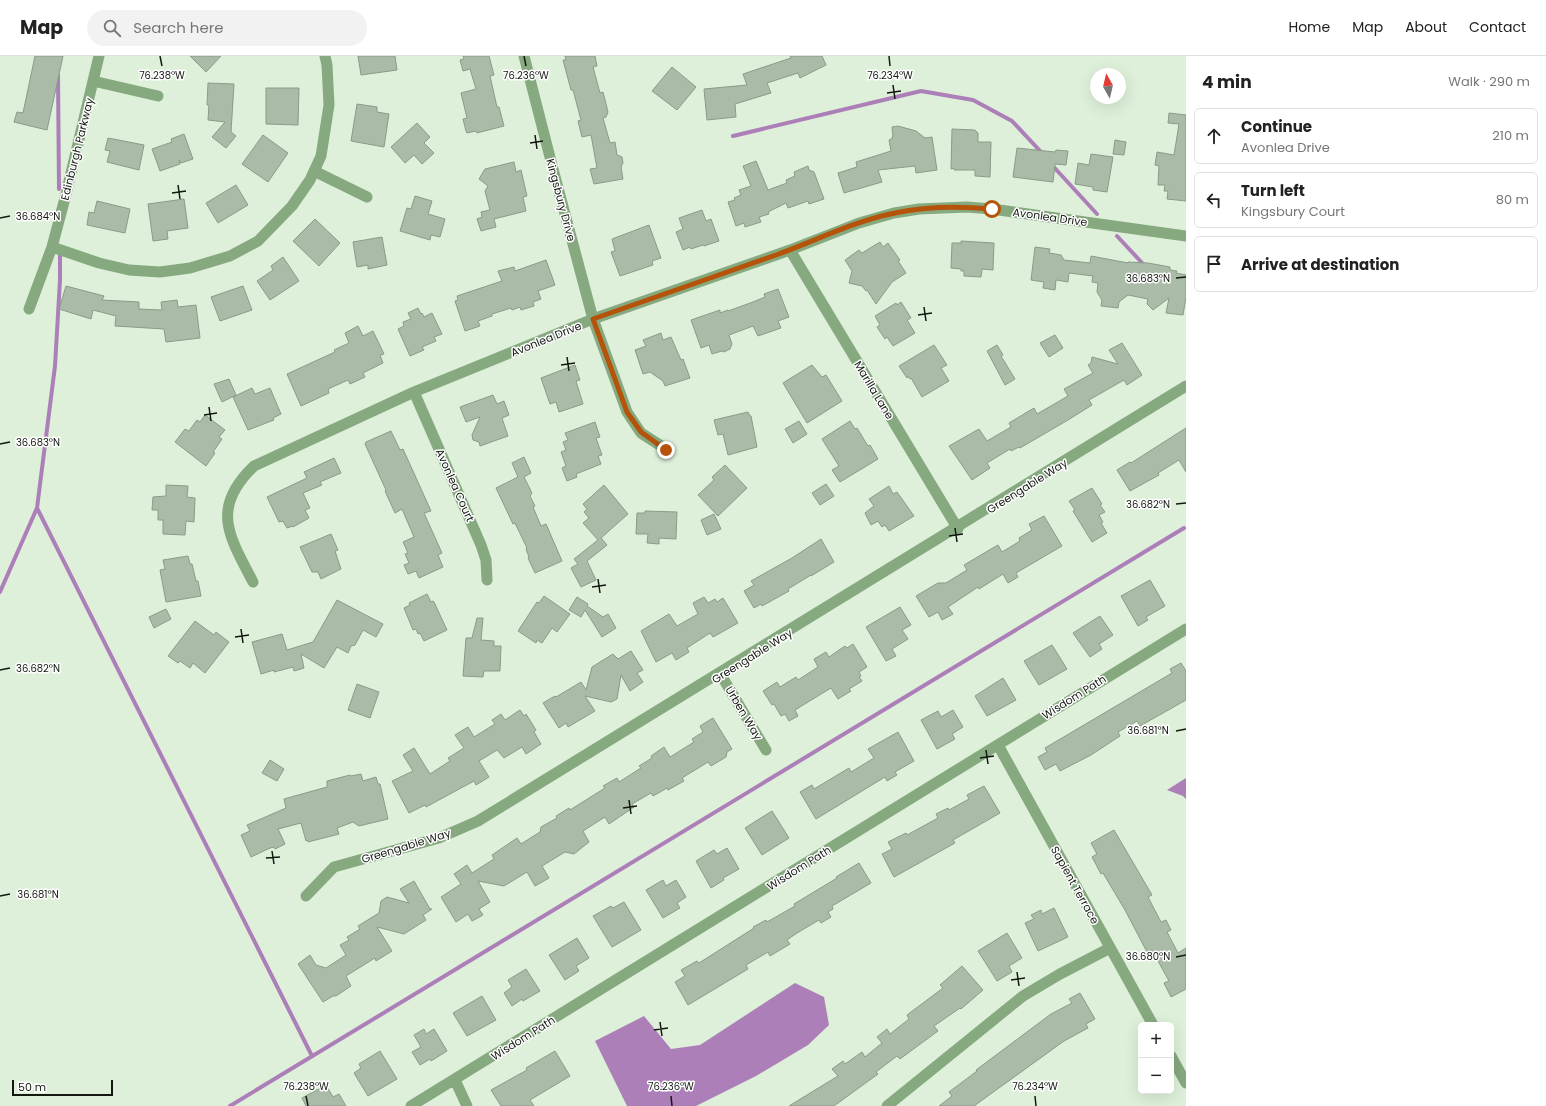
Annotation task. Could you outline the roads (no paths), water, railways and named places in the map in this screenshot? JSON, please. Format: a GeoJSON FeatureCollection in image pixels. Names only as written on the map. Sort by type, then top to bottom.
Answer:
{"type":"FeatureCollection","features":[{"type":"Feature","properties":{"kind":"street","name":"Edinburgh Parkway"},"geometry":{"type":"LineString","coordinates":[[29,309],[52,247],[99,56]]}},
{"type":"Feature","properties":{"kind":"street"},"geometry":{"type":"LineString","coordinates":[[52,247],[99,263],[129,270],[160,272],[190,268],[230,256],[258,241],[292,206],[310,180],[321,156],[329,105],[327,65],[325,56]]}},
{"type":"Feature","properties":{"kind":"street","name":"Kingsbury Drive"},"geometry":{"type":"LineString","coordinates":[[524,56],[593,319],[627,412],[641,432],[666,450]]}},
{"type":"Feature","properties":{"kind":"street"},"geometry":{"type":"LineString","coordinates":[[93,81],[158,96]]}},
{"type":"Feature","properties":{"kind":"street"},"geometry":{"type":"LineString","coordinates":[[314,170],[367,197]]}},
{"type":"Feature","properties":{"kind":"street","name":"Avonlea Drive"},"geometry":{"type":"LineString","coordinates":[[253,582],[233,545],[228,528],[227,510],[232,493],[241,478],[254,466],[414,392],[593,319],[790,250],[859,223],[894,213],[937,207],[967,207],[992,209],[1186,236]]}},
{"type":"Feature","properties":{"kind":"street","name":"Marilla Lane"},"geometry":{"type":"LineString","coordinates":[[790,250],[958,529]]}},
{"type":"Feature","properties":{"kind":"street","name":"Greengable Way"},"geometry":{"type":"LineString","coordinates":[[306,896],[334,867],[439,838],[478,821],[721,675],[1186,386]]}},
{"type":"Feature","properties":{"kind":"street","name":"Avonlea Court"},"geometry":{"type":"LineString","coordinates":[[414,392],[481,545],[486,560],[488,580]]}},
{"type":"Feature","properties":{"kind":"street","name":"Wisdom Path"},"geometry":{"type":"LineString","coordinates":[[412,1106],[1186,629]]}},
{"type":"Feature","properties":{"kind":"street","name":"Urben Way"},"geometry":{"type":"LineString","coordinates":[[721,675],[766,750]]}},
{"type":"Feature","properties":{"kind":"street","name":"Sapient Terrace"},"geometry":{"type":"LineString","coordinates":[[998,745],[1152,1022]]}},
{"type":"Feature","properties":{"kind":"street"},"geometry":{"type":"LineString","coordinates":[[887,1106],[1023,996],[1060,974],[1110,948]]}},
{"type":"Feature","properties":{"kind":"street"},"geometry":{"type":"LineString","coordinates":[[1172,1058],[1186,1083]]}},
{"type":"Feature","properties":{"kind":"street"},"geometry":{"type":"LineString","coordinates":[[455,1080],[467,1106]]}},
{"type":"Feature","properties":{"kind":"waterway"},"geometry":{"type":"LineString","coordinates":[[58,75],[59,189]]}},
{"type":"Feature","properties":{"kind":"waterway"},"geometry":{"type":"LineString","coordinates":[[733,136],[921,91],[973,100],[1012,121],[1042,153]]}},
{"type":"Feature","properties":{"kind":"waterway"},"geometry":{"type":"LineString","coordinates":[[1051,164],[1097,214]]}},
{"type":"Feature","properties":{"kind":"waterway"},"geometry":{"type":"LineString","coordinates":[[1117,236],[1144,265]]}},
{"type":"Feature","properties":{"kind":"waterway"},"geometry":{"type":"LineString","coordinates":[[0,592],[37,508],[55,366],[60,253]]}},
{"type":"Feature","properties":{"kind":"waterway"},"geometry":{"type":"LineString","coordinates":[[37,508],[312,1056]]}},
{"type":"Feature","properties":{"kind":"waterway"},"geometry":{"type":"LineString","coordinates":[[230,1106],[1184,528]]}}]}
